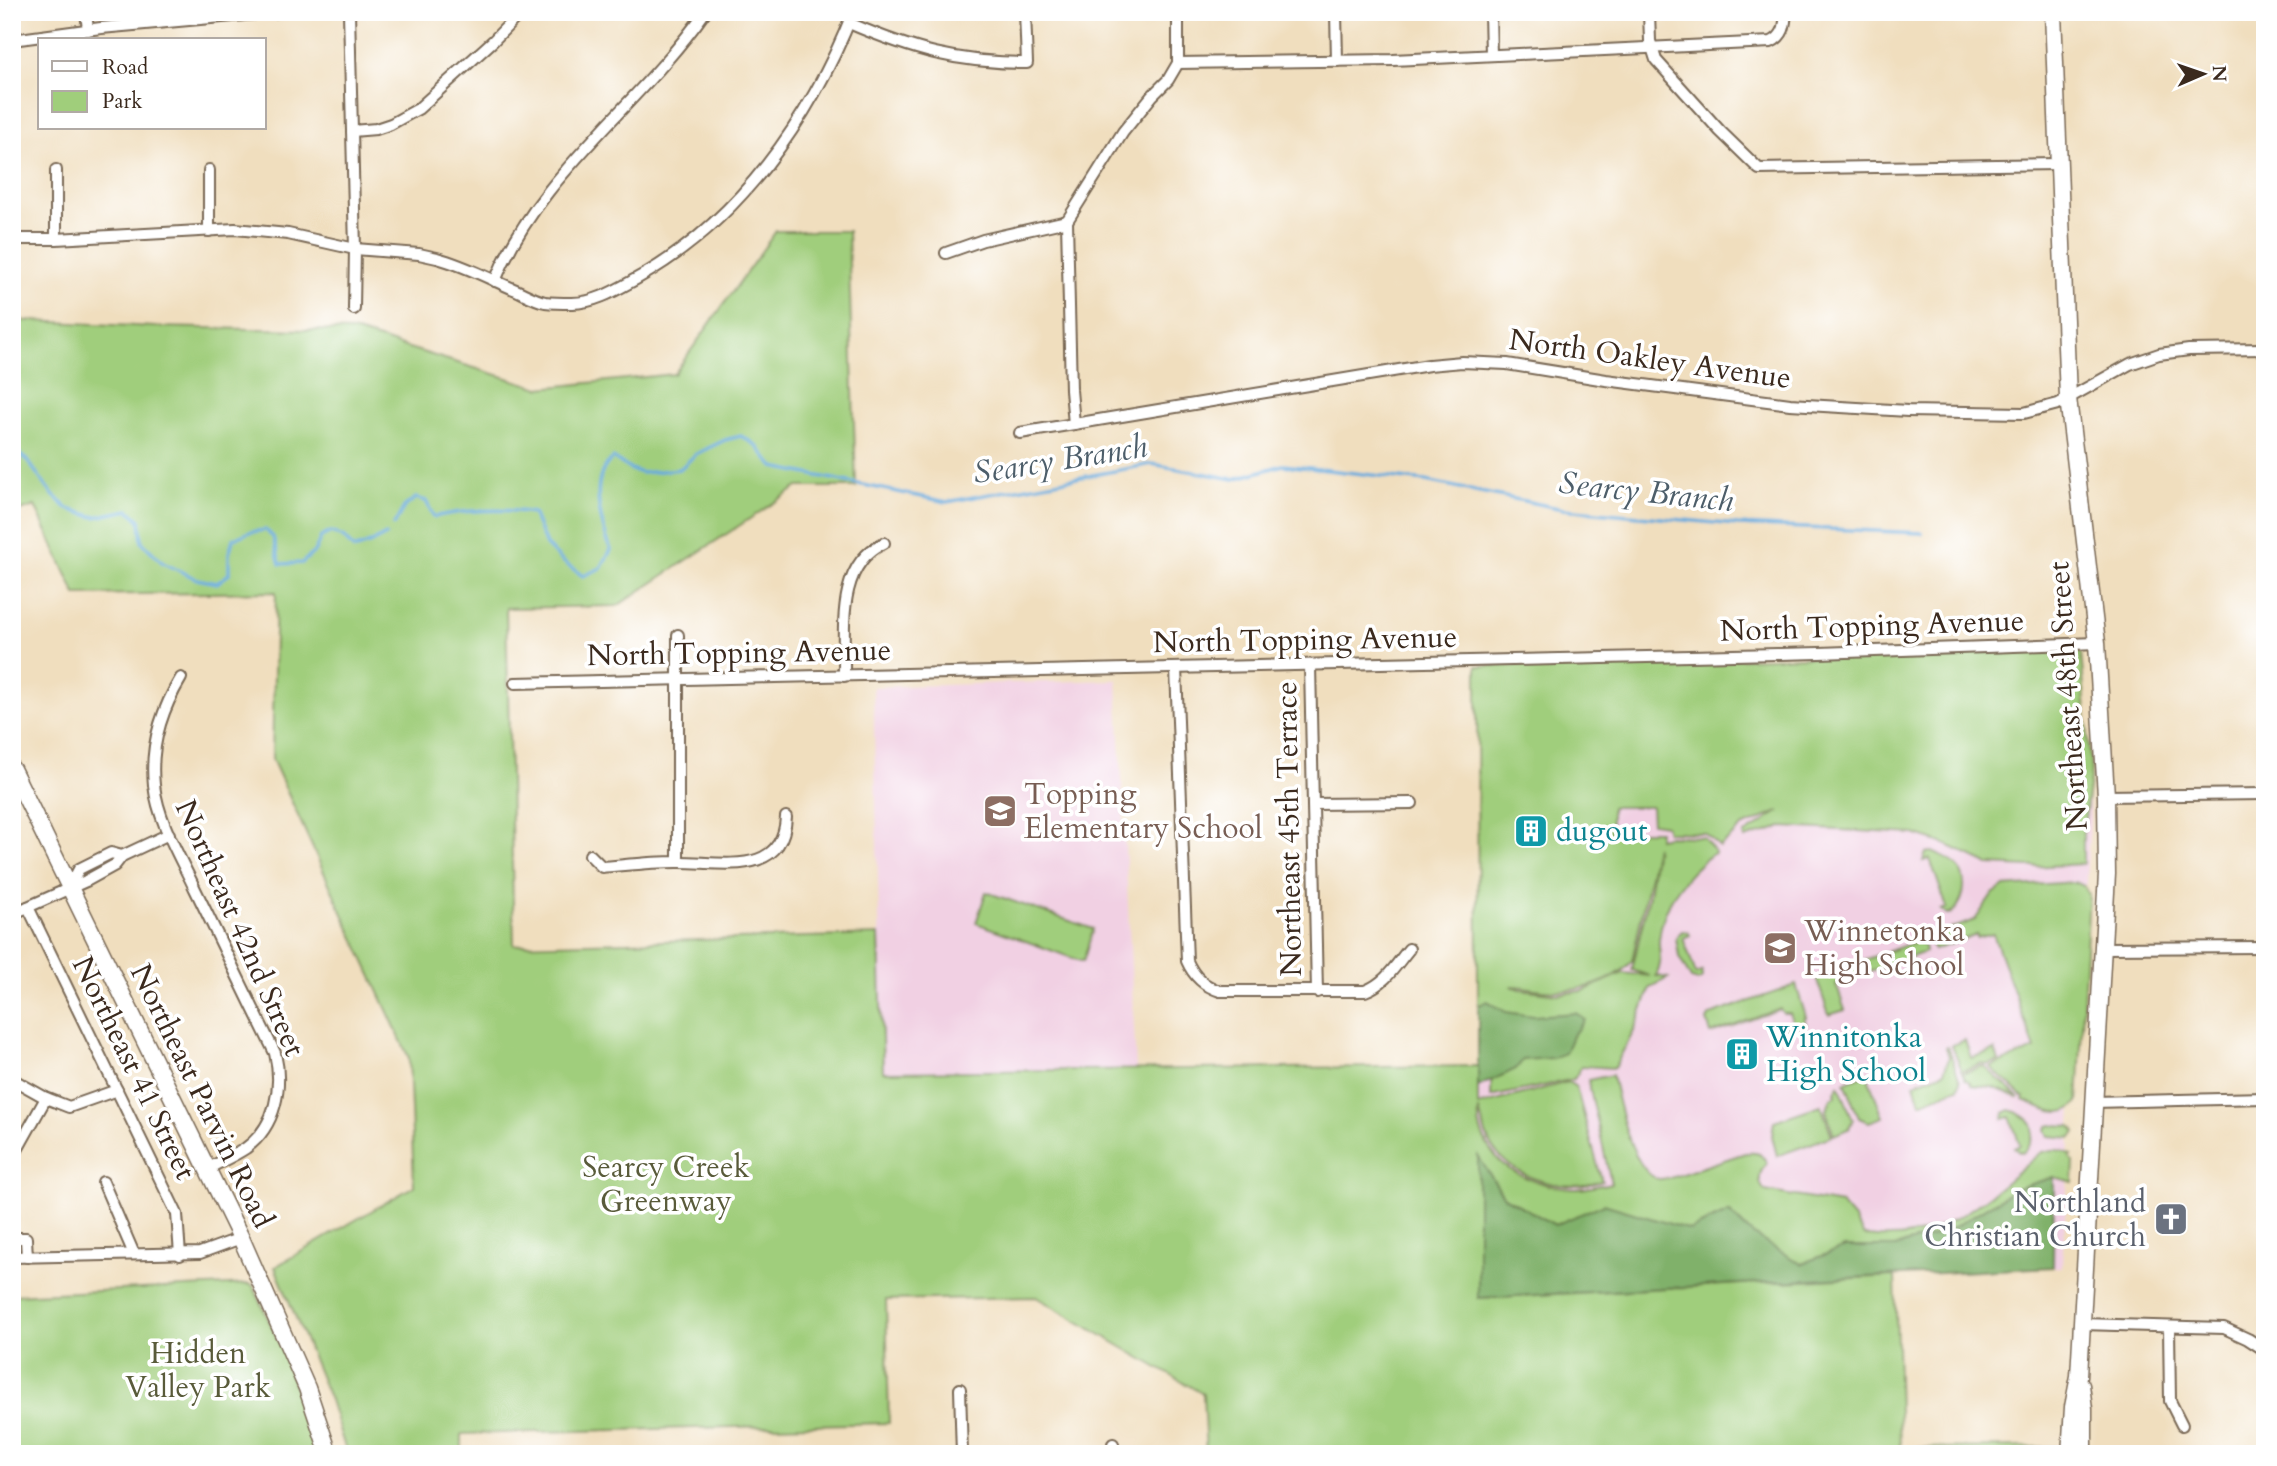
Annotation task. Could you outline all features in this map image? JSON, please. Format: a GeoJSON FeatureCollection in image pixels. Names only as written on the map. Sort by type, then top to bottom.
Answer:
{"type":"FeatureCollection","features":[{"type":"Feature","properties":{"kind":"street"},"geometry":{"type":"LineString","coordinates":[[86,12],[88,30]]}},
{"type":"Feature","properties":{"kind":"street"},"geometry":{"type":"LineString","coordinates":[[12,40],[278,12]]}},
{"type":"Feature","properties":{"kind":"street"},"geometry":{"type":"LineString","coordinates":[[349,12],[354,310]]}},
{"type":"Feature","properties":{"kind":"street"},"geometry":{"type":"LineString","coordinates":[[352,131],[376,129],[418,109],[521,12]]}},
{"type":"Feature","properties":{"kind":"street"},"geometry":{"type":"LineString","coordinates":[[495,281],[521,227],[540,201],[670,58],[705,12]]}},
{"type":"Feature","properties":{"kind":"street"},"geometry":{"type":"LineString","coordinates":[[12,239],[262,230],[355,249],[437,258],[544,302],[582,303],[621,287],[678,252],[718,218],[783,142],[828,69],[851,18],[889,40],[931,54],[978,62],[1027,63],[1025,12]]}},
{"type":"Feature","properties":{"kind":"street"},"geometry":{"type":"LineString","coordinates":[[1074,424],[1068,221],[1123,132],[1168,80],[1178,63],[1178,12]]}},
{"type":"Feature","properties":{"kind":"street"},"geometry":{"type":"LineString","coordinates":[[1336,12],[1337,61]]}},
{"type":"Feature","properties":{"kind":"street"},"geometry":{"type":"LineString","coordinates":[[1490,12],[1491,55]]}},
{"type":"Feature","properties":{"kind":"street"},"geometry":{"type":"LineString","coordinates":[[1649,12],[1650,41],[1656,60],[1700,111],[1759,169],[2058,164]]}},
{"type":"Feature","properties":{"kind":"street"},"geometry":{"type":"LineString","coordinates":[[1178,63],[1337,61],[1771,43],[1781,36],[1786,12]]}},
{"type":"Feature","properties":{"kind":"street","name":"Northeast 48th Street"},"geometry":{"type":"LineString","coordinates":[[2053,12],[2068,398],[2097,643],[2106,796],[2107,874],[2079,1376],[2073,1407],[2070,1454]]}},
{"type":"Feature","properties":{"kind":"street"},"geometry":{"type":"LineString","coordinates":[[56,170],[56,239]]}},
{"type":"Feature","properties":{"kind":"street"},"geometry":{"type":"LineString","coordinates":[[209,170],[209,231]]}},
{"type":"Feature","properties":{"kind":"street"},"geometry":{"type":"LineString","coordinates":[[946,253],[983,240],[1068,221]]}},
{"type":"Feature","properties":{"kind":"street","name":"North Oakley Avenue"},"geometry":{"type":"LineString","coordinates":[[1020,433],[1240,395],[1462,362],[1507,364],[1790,404],[1908,411],[2024,413],[2052,407],[2130,364],[2159,354],[2189,350],[2265,349]]}},
{"type":"Feature","properties":{"kind":"street"},"geometry":{"type":"LineString","coordinates":[[844,676],[845,599],[848,586],[861,562],[884,543]]}},
{"type":"Feature","properties":{"kind":"street"},"geometry":{"type":"LineString","coordinates":[[678,635],[678,862]]}},
{"type":"Feature","properties":{"kind":"street","name":"North Topping Avenue"},"geometry":{"type":"LineString","coordinates":[[515,683],[1819,653],[2097,643]]}},
{"type":"Feature","properties":{"kind":"street","name":"Northeast 45th Terrace"},"geometry":{"type":"LineString","coordinates":[[1310,664],[1317,992]]}},
{"type":"Feature","properties":{"kind":"street"},"geometry":{"type":"LineString","coordinates":[[1177,668],[1187,961],[1199,981],[1220,991],[1365,991],[1387,979],[1409,948]]}},
{"type":"Feature","properties":{"kind":"street","name":"Northeast 42nd Street"},"geometry":{"type":"LineString","coordinates":[[181,678],[162,717],[153,756],[154,787],[169,834],[275,1053],[279,1086],[271,1117],[257,1138],[245,1149],[207,1169]]}},
{"type":"Feature","properties":{"kind":"street","name":"Northeast Parvin Road"},"geometry":{"type":"LineString","coordinates":[[12,769],[241,1238],[307,1388],[328,1454]]}},
{"type":"Feature","properties":{"kind":"street"},"geometry":{"type":"LineString","coordinates":[[2106,796],[2265,794]]}},
{"type":"Feature","properties":{"kind":"street"},"geometry":{"type":"LineString","coordinates":[[1313,804],[1412,803]]}},
{"type":"Feature","properties":{"kind":"street"},"geometry":{"type":"LineString","coordinates":[[590,855],[602,867],[678,862],[740,864],[761,858],[779,845],[786,817]]}},
{"type":"Feature","properties":{"kind":"street"},"geometry":{"type":"LineString","coordinates":[[12,914],[86,881],[115,865],[122,856],[169,834]]}},
{"type":"Feature","properties":{"kind":"street","name":"Northeast 41 Street"},"geometry":{"type":"LineString","coordinates":[[28,906],[177,1214],[180,1255]]}},
{"type":"Feature","properties":{"kind":"street"},"geometry":{"type":"LineString","coordinates":[[2102,948],[2265,947]]}},
{"type":"Feature","properties":{"kind":"street"},"geometry":{"type":"LineString","coordinates":[[12,1079],[69,1107],[117,1090]]}},
{"type":"Feature","properties":{"kind":"street"},"geometry":{"type":"LineString","coordinates":[[13,1157],[46,1098]]}},
{"type":"Feature","properties":{"kind":"street"},"geometry":{"type":"LineString","coordinates":[[2093,1102],[2265,1098]]}},
{"type":"Feature","properties":{"kind":"street"},"geometry":{"type":"LineString","coordinates":[[103,1182],[134,1254]]}},
{"type":"Feature","properties":{"kind":"street"},"geometry":{"type":"LineString","coordinates":[[12,1238],[26,1238],[27,1257]]}},
{"type":"Feature","properties":{"kind":"street"},"geometry":{"type":"LineString","coordinates":[[12,1257],[180,1255],[200,1253],[241,1238]]}},
{"type":"Feature","properties":{"kind":"street"},"geometry":{"type":"LineString","coordinates":[[2081,1324],[2224,1328],[2265,1350]]}},
{"type":"Feature","properties":{"kind":"street"},"geometry":{"type":"LineString","coordinates":[[2169,1327],[2170,1401],[2182,1425]]}},
{"type":"Feature","properties":{"kind":"street","name":"Northeast 48th Street"},"geometry":{"type":"LineString","coordinates":[[2079,1376],[2084,1409],[2084,1454]]}},
{"type":"Feature","properties":{"kind":"street"},"geometry":{"type":"LineString","coordinates":[[960,1389],[962,1454]]}},
{"type":"Feature","properties":{"kind":"shaded area","name":"Winnetonka High School"},"geometry":{"type":"Polygon","coordinates":[[[2080,656],[2090,818],[2062,1267],[1478,1298],[1477,666],[2080,656]]]}},
{"type":"Feature","properties":{"kind":"shaded area","name":"Topping Elementary School"},"geometry":{"type":"Polygon","coordinates":[[[1117,680],[1136,1069],[883,1072],[873,687],[1117,680]]]}},
{"type":"Feature","properties":{"kind":"green space","name":"Searcy Creek Greenway"},"geometry":{"type":"Polygon","coordinates":[[[776,231],[848,231],[856,487],[798,487],[617,606],[506,608],[514,945],[879,935],[883,1072],[1478,1066],[1478,1106],[1568,1082],[1576,1087],[1602,1181],[1574,1186],[1559,1185],[1530,1177],[1517,1170],[1492,1147],[1479,1110],[1480,1127],[1487,1144],[1504,1165],[1532,1180],[1565,1188],[1582,1189],[1611,1183],[1588,1080],[1612,1075],[1627,1134],[1641,1164],[1649,1174],[1659,1179],[1670,1178],[1745,1153],[1758,1154],[1767,1163],[1760,1177],[1765,1191],[1841,1204],[1864,1236],[1913,1235],[1933,1229],[1972,1209],[2040,1153],[2060,1150],[2072,1155],[2073,1182],[2054,1177],[2018,1188],[1946,1232],[1895,1247],[1845,1247],[1801,1264],[1753,1235],[1729,1212],[1690,1230],[1604,1205],[1555,1225],[1504,1197],[1478,1158],[1479,1298],[1895,1276],[1900,1448],[2055,1447],[2055,1454],[1206,1454],[1203,1394],[1036,1297],[886,1300],[889,1423],[462,1434],[462,1454],[347,1454],[330,1400],[275,1267],[414,1186],[409,1058],[272,759],[276,592],[76,595],[35,506],[12,514],[12,320],[155,327],[353,331],[540,388],[674,374],[776,231]]]}},
{"type":"Feature","properties":{"kind":"green space"},"geometry":{"type":"Polygon","coordinates":[[[1992,652],[2081,653],[2091,772],[2083,833],[2083,864],[2029,867],[1989,865],[1945,844],[1914,834],[1782,827],[1745,839],[1744,835],[1780,811],[1742,827],[1720,847],[1704,833],[1667,832],[1665,825],[1652,823],[1651,807],[1611,807],[1611,831],[1659,831],[1658,838],[1703,837],[1715,852],[1686,879],[1665,913],[1659,939],[1660,961],[1656,976],[1668,978],[1650,988],[1635,1029],[1614,1068],[1582,1066],[1574,1079],[1491,1097],[1493,1004],[1487,1001],[1478,1006],[1477,666],[1992,652]],[[1656,846],[1632,961],[1603,982],[1623,973],[1650,976],[1632,970],[1649,895],[1656,846]],[[1603,982],[1555,991],[1511,986],[1558,994],[1583,991],[1603,982]]]}},
{"type":"Feature","properties":{"kind":"green space"},"geometry":{"type":"Polygon","coordinates":[[[1932,852],[1957,866],[1963,879],[1961,901],[1953,912],[1947,915],[1941,910],[1947,908],[1930,859],[1923,861],[1926,853],[1932,852]]]}},
{"type":"Feature","properties":{"kind":"green space"},"geometry":{"type":"Polygon","coordinates":[[[2075,882],[2084,886],[2089,894],[2078,1102],[2072,1108],[2059,1112],[2023,1100],[2024,1097],[1990,1067],[2035,1049],[1993,934],[1977,938],[1977,935],[1934,950],[1930,944],[1932,936],[1975,920],[1993,894],[2003,887],[2075,882]]]}},
{"type":"Feature","properties":{"kind":"green space"},"geometry":{"type":"Polygon","coordinates":[[[986,892],[1093,929],[1083,962],[976,923],[986,892]]]}},
{"type":"Feature","properties":{"kind":"green space"},"geometry":{"type":"Polygon","coordinates":[[[1682,931],[1690,935],[1683,938],[1696,974],[1702,972],[1702,978],[1698,981],[1691,979],[1679,957],[1676,937],[1682,931]]]}},
{"type":"Feature","properties":{"kind":"green space"},"geometry":{"type":"Polygon","coordinates":[[[1917,941],[1924,946],[1925,952],[1836,984],[1845,1010],[1829,1015],[1816,977],[1917,941]]]}},
{"type":"Feature","properties":{"kind":"green space"},"geometry":{"type":"Polygon","coordinates":[[[1796,985],[1806,1024],[1787,1030],[1785,1025],[1790,1024],[1792,1019],[1790,1013],[1783,1013],[1780,1009],[1711,1034],[1707,1020],[1710,1015],[1796,985]]]}},
{"type":"Feature","properties":{"kind":"green space"},"geometry":{"type":"Polygon","coordinates":[[[1487,1001],[1506,1012],[1533,1016],[1576,1013],[1585,1020],[1572,1036],[1565,1053],[1553,1058],[1523,1060],[1516,1069],[1478,1087],[1478,1006],[1487,1001]]]}},
{"type":"Feature","properties":{"kind":"green space"},"geometry":{"type":"Polygon","coordinates":[[[1965,1040],[1971,1058],[1995,1050],[1999,1061],[1986,1065],[1982,1063],[1962,1071],[1952,1045],[1965,1040]]]}},
{"type":"Feature","properties":{"kind":"green space"},"geometry":{"type":"Polygon","coordinates":[[[1948,1046],[1960,1081],[1958,1088],[1920,1103],[1914,1083],[1944,1072],[1949,1057],[1948,1046]]]}},
{"type":"Feature","properties":{"kind":"green space"},"geometry":{"type":"Polygon","coordinates":[[[1982,1066],[2020,1098],[1992,1087],[1971,1085],[1963,1073],[1982,1066]]]}},
{"type":"Feature","properties":{"kind":"green space"},"geometry":{"type":"Polygon","coordinates":[[[1867,1074],[1883,1117],[1869,1122],[1859,1118],[1845,1082],[1867,1074]]]}},
{"type":"Feature","properties":{"kind":"green space"},"geometry":{"type":"Polygon","coordinates":[[[1839,1085],[1853,1120],[1848,1129],[1834,1135],[1826,1111],[1831,1098],[1836,1096],[1839,1085]]]}},
{"type":"Feature","properties":{"kind":"green space"},"geometry":{"type":"Polygon","coordinates":[[[1821,1105],[1832,1136],[1777,1156],[1772,1136],[1774,1121],[1821,1105]]]}},
{"type":"Feature","properties":{"kind":"green space"},"geometry":{"type":"Polygon","coordinates":[[[2010,1110],[2025,1117],[2032,1126],[2032,1137],[2024,1152],[2020,1153],[2014,1148],[2020,1145],[2010,1117],[2003,1119],[2004,1113],[2010,1110]]]}},
{"type":"Feature","properties":{"kind":"green space"},"geometry":{"type":"Polygon","coordinates":[[[2048,1126],[2072,1126],[2076,1132],[2071,1138],[2049,1136],[2046,1131],[2048,1126]]]}},
{"type":"Feature","properties":{"kind":"green space"},"geometry":{"type":"Polygon","coordinates":[[[1478,1156],[1504,1197],[1555,1225],[1604,1204],[1690,1230],[1729,1212],[1753,1235],[1801,1264],[1845,1247],[1895,1247],[1946,1232],[2018,1188],[2054,1177],[2053,1267],[1478,1298],[1478,1156]]]}},
{"type":"Feature","properties":{"kind":"green space","name":"Hidden Valley Park"},"geometry":{"type":"Polygon","coordinates":[[[250,1284],[254,1287],[279,1343],[319,1454],[12,1454],[12,1295],[250,1284]]]}},
{"type":"Feature","properties":{"kind":"waterway","name":"Searcy Branch"},"geometry":{"type":"LineString","coordinates":[[394,525],[404,507],[416,498],[426,501],[434,517],[483,510],[533,513],[546,545],[583,576],[601,568],[611,550],[600,515],[598,489],[605,467],[613,458],[642,473],[680,469],[696,454],[725,440],[741,436],[756,445],[774,467],[947,502],[1152,464],[1234,479],[1283,465],[1426,481],[1563,509],[1738,525],[1922,533]]}},
{"type":"Feature","properties":{"kind":"waterway","name":"Searcy Branch"},"geometry":{"type":"LineString","coordinates":[[12,449],[27,460],[52,494],[68,509],[95,517],[129,510],[140,520],[142,542],[163,563],[197,579],[217,583],[229,574],[229,554],[233,539],[250,532],[266,530],[273,537],[280,564],[302,563],[315,551],[321,537],[331,532],[343,537],[354,549],[386,535]]}},
{"type":"Feature","properties":{"kind":"place","name":"Topping Elementary School"},"geometry":{"type":"Point","coordinates":[1000,811]}},
{"type":"Feature","properties":{"kind":"place","name":"dugout"},"geometry":{"type":"Point","coordinates":[1531,831]}},
{"type":"Feature","properties":{"kind":"place","name":"Winnetonka High School"},"geometry":{"type":"Point","coordinates":[1780,948]}},
{"type":"Feature","properties":{"kind":"place","name":"Winnitonka High School"},"geometry":{"type":"Point","coordinates":[1742,1054]}},
{"type":"Feature","properties":{"kind":"place","name":"Northland Christian Church"},"geometry":{"type":"Point","coordinates":[2171,1219]}}]}
